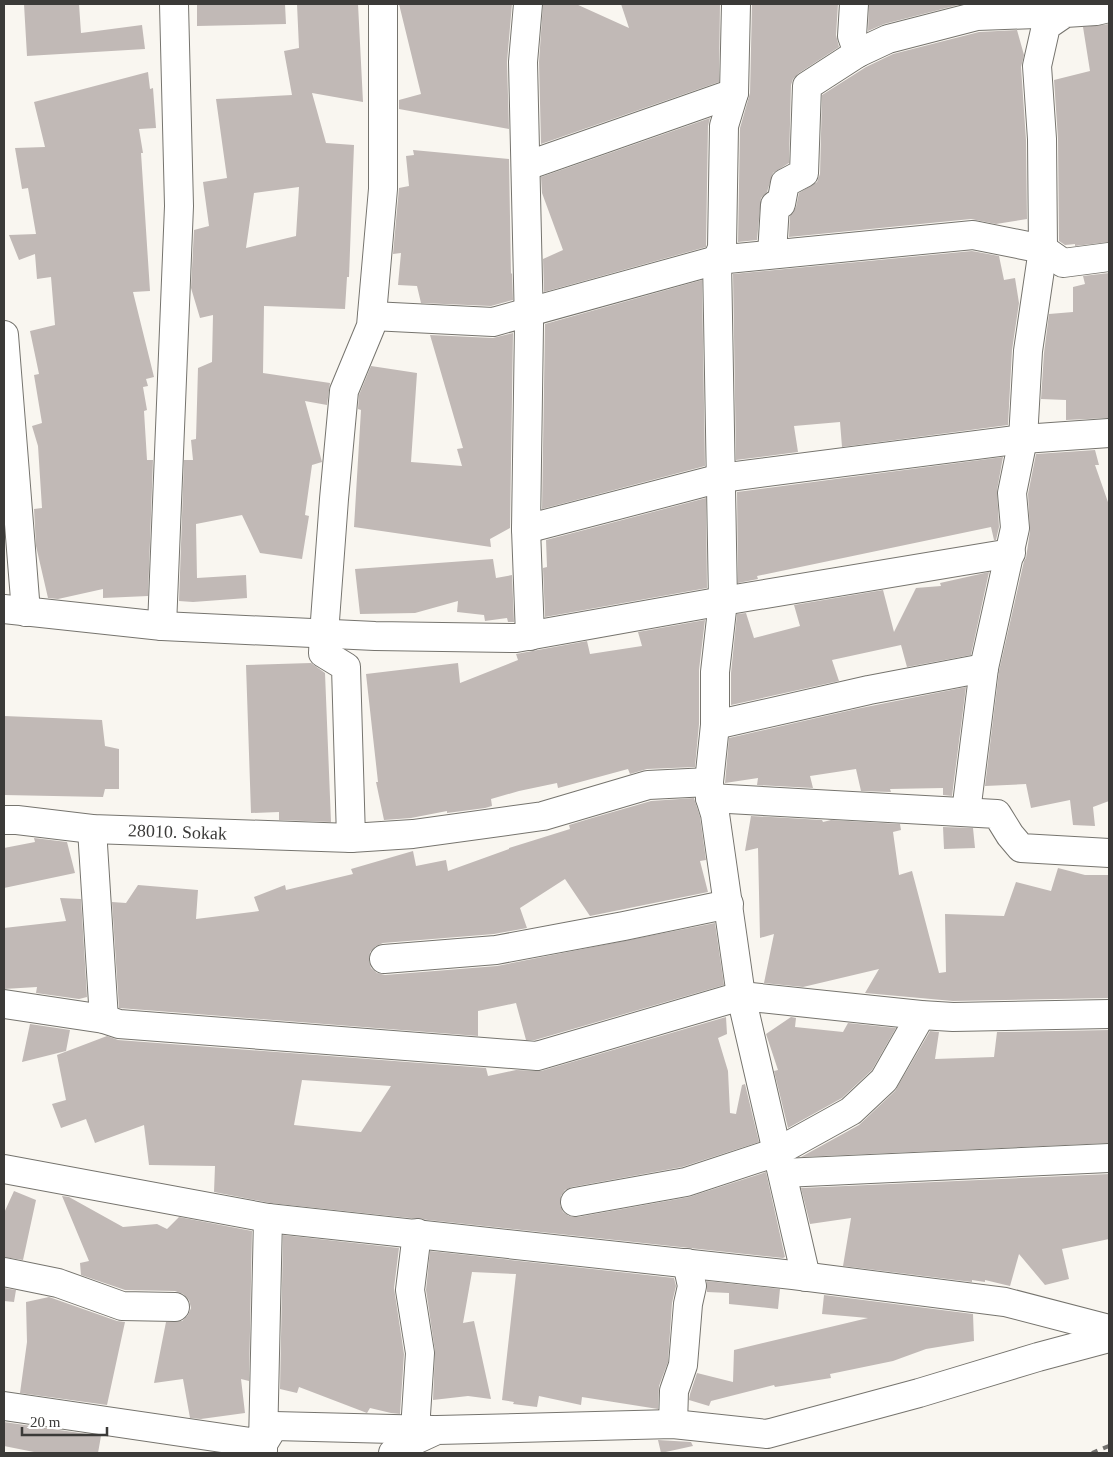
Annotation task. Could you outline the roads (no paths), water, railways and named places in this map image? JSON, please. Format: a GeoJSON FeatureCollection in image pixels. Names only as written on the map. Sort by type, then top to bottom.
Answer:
{"type":"FeatureCollection","features":[{"type":"Feature","properties":{"kind":"street"},"geometry":{"type":"LineString","coordinates":[[162,626],[179,206],[174,4]]}},
{"type":"Feature","properties":{"kind":"street"},"geometry":{"type":"LineString","coordinates":[[351,838],[346,667],[324,653],[324,634],[344,391],[371,326],[372,316],[383,189],[383,4]]}},
{"type":"Feature","properties":{"kind":"street"},"geometry":{"type":"LineString","coordinates":[[528,4],[524,62],[529,313],[526,529],[530,636]]}},
{"type":"Feature","properties":{"kind":"street"},"geometry":{"type":"LineString","coordinates":[[736,4],[734,93],[724,126],[722,248],[717,260],[723,601],[715,672],[716,725],[710,790],[729,904],[741,996],[806,1277]]}},
{"type":"Feature","properties":{"kind":"street"},"geometry":{"type":"LineString","coordinates":[[854,4],[852,36],[858,54]]}},
{"type":"Feature","properties":{"kind":"street"},"geometry":{"type":"LineString","coordinates":[[772,254],[775,205],[781,204],[785,183],[804,173],[807,86],[858,54],[888,39],[977,16],[1065,13],[1096,11],[1109,8]]}},
{"type":"Feature","properties":{"kind":"street"},"geometry":{"type":"LineString","coordinates":[[966,812],[984,668],[1015,528],[1012,493],[1023,439],[1028,351],[1043,249],[1042,139],[1037,66],[1046,26],[1065,13]]}},
{"type":"Feature","properties":{"kind":"street"},"geometry":{"type":"LineString","coordinates":[[526,166],[734,93]]}},
{"type":"Feature","properties":{"kind":"street"},"geometry":{"type":"LineString","coordinates":[[372,316],[493,322],[717,260],[973,235],[1043,249],[1063,263],[1109,257]]}},
{"type":"Feature","properties":{"kind":"street"},"geometry":{"type":"LineString","coordinates":[[4,335],[15,610],[162,626],[324,634],[516,638],[1011,553]]}},
{"type":"Feature","properties":{"kind":"street"},"geometry":{"type":"LineString","coordinates":[[526,529],[721,478],[1023,439],[1109,433]]}},
{"type":"Feature","properties":{"kind":"street"},"geometry":{"type":"LineString","coordinates":[[716,725],[869,690],[984,668]]}},
{"type":"Feature","properties":{"kind":"street","name":"28010. Sokak"},"geometry":{"type":"LineString","coordinates":[[4,820],[92,829],[351,838],[413,834],[543,816],[648,785],[997,814],[1021,848],[1109,852]]}},
{"type":"Feature","properties":{"kind":"street"},"geometry":{"type":"LineString","coordinates":[[92,829],[104,1019]]}},
{"type":"Feature","properties":{"kind":"street"},"geometry":{"type":"LineString","coordinates":[[384,959],[496,950],[729,904]]}},
{"type":"Feature","properties":{"kind":"street"},"geometry":{"type":"LineString","coordinates":[[4,1004],[104,1019],[119,1024],[537,1056],[741,996],[922,1016],[1109,1014]]}},
{"type":"Feature","properties":{"kind":"street"},"geometry":{"type":"LineString","coordinates":[[780,1162],[851,1111],[884,1080],[922,1016]]}},
{"type":"Feature","properties":{"kind":"street"},"geometry":{"type":"LineString","coordinates":[[575,1202],[686,1182],[780,1162],[1109,1158]]}},
{"type":"Feature","properties":{"kind":"street"},"geometry":{"type":"LineString","coordinates":[[4,1170],[268,1218],[687,1263],[1005,1302],[1109,1329]]}},
{"type":"Feature","properties":{"kind":"street"},"geometry":{"type":"LineString","coordinates":[[263,1449],[268,1218]]}},
{"type":"Feature","properties":{"kind":"street"},"geometry":{"type":"LineString","coordinates":[[417,1233],[410,1290],[420,1353],[426,1430]]}},
{"type":"Feature","properties":{"kind":"street"},"geometry":{"type":"LineString","coordinates":[[673,1424],[674,1391],[683,1365],[688,1304],[692,1286],[687,1263]]}},
{"type":"Feature","properties":{"kind":"street"},"geometry":{"type":"LineString","coordinates":[[4,1272],[58,1283],[122,1306],[175,1308]]}},
{"type":"Feature","properties":{"kind":"street"},"geometry":{"type":"LineString","coordinates":[[263,1449],[274,1426],[426,1430],[673,1424],[767,1434],[1109,1338]]}},
{"type":"Feature","properties":{"kind":"street"},"geometry":{"type":"LineString","coordinates":[[4,1406],[263,1449]]}},
{"type":"Feature","properties":{"kind":"street"},"geometry":{"type":"LineString","coordinates":[[393,1453],[426,1430]]}},
{"type":"Feature","properties":{"kind":"railway"},"geometry":{"type":"LineString","coordinates":[[1092,1453],[1109,1446]]}}]}
